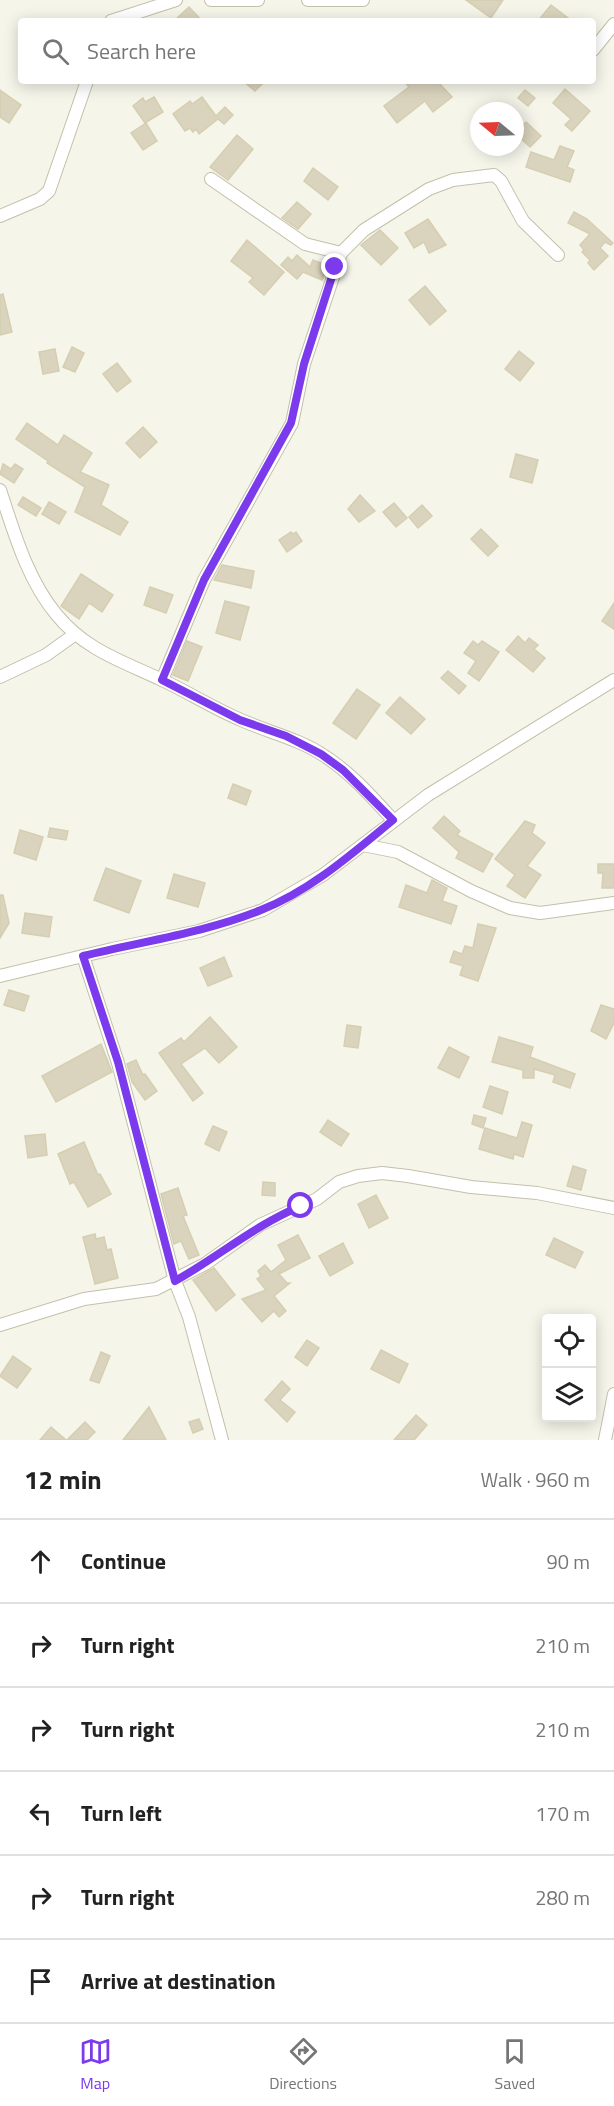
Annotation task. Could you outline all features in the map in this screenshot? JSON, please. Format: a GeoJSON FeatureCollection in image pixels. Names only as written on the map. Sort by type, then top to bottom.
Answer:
{"type":"FeatureCollection","features":[{"type":"Feature","properties":{"kind":"street"},"geometry":{"type":"LineString","coordinates":[[120,18],[176,0]]}},
{"type":"Feature","properties":{"kind":"street"},"geometry":{"type":"LineString","coordinates":[[211,0],[258,0]]}},
{"type":"Feature","properties":{"kind":"street"},"geometry":{"type":"LineString","coordinates":[[308,0],[363,0]]}},
{"type":"Feature","properties":{"kind":"street"},"geometry":{"type":"LineString","coordinates":[[596,47],[614,24]]}},
{"type":"Feature","properties":{"kind":"street"},"geometry":{"type":"LineString","coordinates":[[0,216],[40,199],[49,190],[86,84]]}},
{"type":"Feature","properties":{"kind":"street"},"geometry":{"type":"LineString","coordinates":[[162,680],[204,580],[291,423],[304,364],[341,253],[364,230],[429,189],[453,180],[494,176],[501,181],[523,221],[558,255]]}},
{"type":"Feature","properties":{"kind":"street"},"geometry":{"type":"LineString","coordinates":[[211,179],[306,244],[341,253]]}},
{"type":"Feature","properties":{"kind":"street"},"geometry":{"type":"LineString","coordinates":[[0,490],[36,585],[55,613],[74,634],[122,664],[162,680],[240,720],[286,736],[321,754],[343,770],[393,820]]}},
{"type":"Feature","properties":{"kind":"street"},"geometry":{"type":"LineString","coordinates":[[0,677],[46,656],[74,634]]}},
{"type":"Feature","properties":{"kind":"street"},"geometry":{"type":"LineString","coordinates":[[0,976],[199,931],[263,910],[323,875],[428,795],[614,680]]}},
{"type":"Feature","properties":{"kind":"street"},"geometry":{"type":"LineString","coordinates":[[363,845],[398,852],[471,891],[510,908],[540,913],[614,903]]}},
{"type":"Feature","properties":{"kind":"street"},"geometry":{"type":"LineString","coordinates":[[83,956],[118,1062],[175,1281],[189,1317],[222,1440]]}},
{"type":"Feature","properties":{"kind":"street"},"geometry":{"type":"LineString","coordinates":[[0,1325],[84,1299],[156,1289],[205,1264],[260,1225],[317,1199],[339,1182],[358,1176],[382,1173],[408,1176],[471,1187],[537,1193],[614,1208]]}},
{"type":"Feature","properties":{"kind":"street"},"geometry":{"type":"LineString","coordinates":[[605,1440],[614,1394]]}},
{"type":"Feature","properties":{"kind":"building"},"geometry":{"type":"Polygon","coordinates":[[[466,0],[503,0],[491,18],[466,0]]]}},
{"type":"Feature","properties":{"kind":"building"},"geometry":{"type":"Polygon","coordinates":[[[551,5],[568,18],[540,18],[551,5]]]}},
{"type":"Feature","properties":{"kind":"building"},"geometry":{"type":"Polygon","coordinates":[[[189,7],[199,18],[177,18],[189,7]]]}},
{"type":"Feature","properties":{"kind":"building"},"geometry":{"type":"Polygon","coordinates":[[[247,84],[262,84],[255,91],[247,84]]]}},
{"type":"Feature","properties":{"kind":"building"},"geometry":{"type":"Polygon","coordinates":[[[406,84],[440,84],[452,97],[433,112],[425,101],[397,123],[384,106],[409,87],[406,84]]]}},
{"type":"Feature","properties":{"kind":"building"},"geometry":{"type":"Polygon","coordinates":[[[565,89],[590,111],[572,131],[565,125],[571,119],[553,103],[565,89]]]}},
{"type":"Feature","properties":{"kind":"building"},"geometry":{"type":"Polygon","coordinates":[[[0,90],[21,105],[9,123],[0,117],[0,90]]]}},
{"type":"Feature","properties":{"kind":"building"},"geometry":{"type":"Polygon","coordinates":[[[525,90],[535,98],[528,106],[518,98],[525,90]]]}},
{"type":"Feature","properties":{"kind":"building"},"geometry":{"type":"Polygon","coordinates":[[[154,97],[163,112],[145,123],[133,106],[143,98],[145,102],[154,97]]]}},
{"type":"Feature","properties":{"kind":"building"},"geometry":{"type":"Polygon","coordinates":[[[202,97],[216,116],[225,107],[233,115],[224,124],[218,119],[199,134],[196,129],[193,132],[190,128],[185,131],[173,114],[190,101],[192,104],[202,97]]]}},
{"type":"Feature","properties":{"kind":"building"},"geometry":{"type":"Polygon","coordinates":[[[526,122],[541,136],[530,147],[524,141],[526,122]]]}},
{"type":"Feature","properties":{"kind":"building"},"geometry":{"type":"Polygon","coordinates":[[[146,123],[157,141],[143,150],[131,133],[146,123]]]}},
{"type":"Feature","properties":{"kind":"building"},"geometry":{"type":"Polygon","coordinates":[[[237,135],[253,149],[228,180],[210,167],[237,135]]]}},
{"type":"Feature","properties":{"kind":"building"},"geometry":{"type":"Polygon","coordinates":[[[560,146],[574,151],[567,167],[574,170],[570,182],[526,167],[531,152],[554,160],[560,146]]]}},
{"type":"Feature","properties":{"kind":"building"},"geometry":{"type":"Polygon","coordinates":[[[313,168],[338,187],[328,200],[304,181],[313,168]]]}},
{"type":"Feature","properties":{"kind":"building"},"geometry":{"type":"Polygon","coordinates":[[[297,202],[311,214],[298,229],[282,218],[297,202]]]}},
{"type":"Feature","properties":{"kind":"building"},"geometry":{"type":"Polygon","coordinates":[[[574,212],[587,219],[613,243],[611,245],[605,242],[600,248],[608,256],[594,270],[588,263],[590,260],[582,252],[584,250],[580,245],[590,234],[568,223],[574,212]]]}},
{"type":"Feature","properties":{"kind":"building"},"geometry":{"type":"Polygon","coordinates":[[[428,219],[446,245],[429,253],[424,242],[414,248],[405,233],[428,219]]]}},
{"type":"Feature","properties":{"kind":"building"},"geometry":{"type":"Polygon","coordinates":[[[380,230],[398,248],[381,265],[361,245],[380,230]]]}},
{"type":"Feature","properties":{"kind":"building"},"geometry":{"type":"Polygon","coordinates":[[[247,240],[284,272],[264,295],[249,282],[253,278],[231,261],[247,240]]]}},
{"type":"Feature","properties":{"kind":"building"},"geometry":{"type":"Polygon","coordinates":[[[297,255],[310,267],[313,260],[328,266],[322,280],[303,272],[297,279],[281,265],[288,257],[292,261],[297,255]]]}},
{"type":"Feature","properties":{"kind":"building"},"geometry":{"type":"Polygon","coordinates":[[[425,286],[446,311],[430,325],[409,300],[425,286]]]}},
{"type":"Feature","properties":{"kind":"building"},"geometry":{"type":"Polygon","coordinates":[[[3,294],[12,332],[0,335],[0,295],[3,294]]]}},
{"type":"Feature","properties":{"kind":"building"},"geometry":{"type":"Polygon","coordinates":[[[72,347],[84,353],[75,372],[63,367],[72,347]]]}},
{"type":"Feature","properties":{"kind":"building"},"geometry":{"type":"Polygon","coordinates":[[[55,349],[59,371],[43,374],[39,352],[55,349]]]}},
{"type":"Feature","properties":{"kind":"building"},"geometry":{"type":"Polygon","coordinates":[[[519,351],[534,363],[520,381],[505,369],[519,351]]]}},
{"type":"Feature","properties":{"kind":"building"},"geometry":{"type":"Polygon","coordinates":[[[117,363],[131,381],[117,392],[103,374],[117,363]]]}},
{"type":"Feature","properties":{"kind":"building"},"geometry":{"type":"Polygon","coordinates":[[[27,423],[58,445],[64,435],[92,453],[80,472],[109,485],[101,505],[128,522],[120,535],[75,512],[85,487],[47,463],[48,461],[16,439],[27,423]]]}},
{"type":"Feature","properties":{"kind":"building"},"geometry":{"type":"Polygon","coordinates":[[[143,427],[157,442],[140,458],[126,443],[143,427]]]}},
{"type":"Feature","properties":{"kind":"building"},"geometry":{"type":"Polygon","coordinates":[[[516,454],[538,460],[532,483],[510,477],[516,454]]]}},
{"type":"Feature","properties":{"kind":"building"},"geometry":{"type":"Polygon","coordinates":[[[3,464],[11,469],[15,464],[23,469],[14,483],[0,474],[3,464]]]}},
{"type":"Feature","properties":{"kind":"building"},"geometry":{"type":"Polygon","coordinates":[[[360,495],[375,511],[359,522],[348,509],[360,495]]]}},
{"type":"Feature","properties":{"kind":"building"},"geometry":{"type":"Polygon","coordinates":[[[23,497],[41,508],[36,516],[18,505],[23,497]]]}},
{"type":"Feature","properties":{"kind":"building"},"geometry":{"type":"Polygon","coordinates":[[[49,502],[66,512],[59,524],[42,514],[49,502]]]}},
{"type":"Feature","properties":{"kind":"building"},"geometry":{"type":"Polygon","coordinates":[[[394,503],[407,518],[396,527],[383,512],[394,503]]]}},
{"type":"Feature","properties":{"kind":"building"},"geometry":{"type":"Polygon","coordinates":[[[422,505],[432,516],[418,528],[409,517],[422,505]]]}},
{"type":"Feature","properties":{"kind":"building"},"geometry":{"type":"Polygon","coordinates":[[[481,529],[498,546],[488,556],[471,539],[481,529]]]}},
{"type":"Feature","properties":{"kind":"building"},"geometry":{"type":"Polygon","coordinates":[[[291,532],[293,534],[296,532],[302,541],[287,552],[279,540],[291,532]]]}},
{"type":"Feature","properties":{"kind":"building"},"geometry":{"type":"Polygon","coordinates":[[[222,565],[254,571],[251,588],[214,580],[222,565]]]}},
{"type":"Feature","properties":{"kind":"building"},"geometry":{"type":"Polygon","coordinates":[[[81,574],[113,595],[102,612],[89,603],[79,619],[61,606],[81,574]]]}},
{"type":"Feature","properties":{"kind":"building"},"geometry":{"type":"Polygon","coordinates":[[[150,587],[173,595],[166,613],[144,605],[150,587]]]}},
{"type":"Feature","properties":{"kind":"building"},"geometry":{"type":"Polygon","coordinates":[[[225,601],[249,607],[240,640],[216,633],[225,601]]]}},
{"type":"Feature","properties":{"kind":"building"},"geometry":{"type":"Polygon","coordinates":[[[614,603],[614,629],[602,621],[614,603]]]}},
{"type":"Feature","properties":{"kind":"building"},"geometry":{"type":"Polygon","coordinates":[[[518,636],[525,643],[529,638],[538,645],[534,649],[545,658],[533,672],[506,650],[518,636]]]}},
{"type":"Feature","properties":{"kind":"building"},"geometry":{"type":"Polygon","coordinates":[[[187,641],[202,647],[188,681],[173,675],[187,641]]]}},
{"type":"Feature","properties":{"kind":"building"},"geometry":{"type":"Polygon","coordinates":[[[473,641],[478,645],[482,641],[499,652],[479,681],[468,673],[476,661],[464,653],[473,641]]]}},
{"type":"Feature","properties":{"kind":"building"},"geometry":{"type":"Polygon","coordinates":[[[448,671],[466,686],[459,694],[441,678],[448,671]]]}},
{"type":"Feature","properties":{"kind":"building"},"geometry":{"type":"Polygon","coordinates":[[[357,689],[380,705],[356,739],[333,723],[357,689]]]}},
{"type":"Feature","properties":{"kind":"building"},"geometry":{"type":"Polygon","coordinates":[[[400,697],[425,719],[411,734],[386,713],[400,697]]]}},
{"type":"Feature","properties":{"kind":"building"},"geometry":{"type":"Polygon","coordinates":[[[233,784],[251,791],[246,805],[228,798],[233,784]]]}},
{"type":"Feature","properties":{"kind":"building"},"geometry":{"type":"Polygon","coordinates":[[[444,816],[460,831],[457,835],[493,854],[483,872],[456,858],[459,852],[433,828],[444,816]]]}},
{"type":"Feature","properties":{"kind":"building"},"geometry":{"type":"Polygon","coordinates":[[[525,821],[535,825],[532,833],[545,843],[527,866],[541,875],[525,898],[507,886],[515,875],[495,859],[525,821]]]}},
{"type":"Feature","properties":{"kind":"building"},"geometry":{"type":"Polygon","coordinates":[[[50,828],[68,831],[66,840],[48,837],[50,828]]]}},
{"type":"Feature","properties":{"kind":"building"},"geometry":{"type":"Polygon","coordinates":[[[20,830],[43,837],[36,860],[14,853],[20,830]]]}},
{"type":"Feature","properties":{"kind":"building"},"geometry":{"type":"Polygon","coordinates":[[[598,864],[614,864],[614,888],[602,888],[603,873],[598,873],[598,864]]]}},
{"type":"Feature","properties":{"kind":"building"},"geometry":{"type":"Polygon","coordinates":[[[106,868],[141,881],[129,913],[94,900],[106,868]]]}},
{"type":"Feature","properties":{"kind":"building"},"geometry":{"type":"Polygon","coordinates":[[[174,874],[205,883],[198,907],[167,898],[174,874]]]}},
{"type":"Feature","properties":{"kind":"building"},"geometry":{"type":"Polygon","coordinates":[[[432,880],[447,888],[442,901],[457,906],[451,924],[399,907],[406,885],[427,893],[432,880]]]}},
{"type":"Feature","properties":{"kind":"building"},"geometry":{"type":"Polygon","coordinates":[[[0,895],[3,895],[9,923],[0,938],[0,895]]]}},
{"type":"Feature","properties":{"kind":"building"},"geometry":{"type":"Polygon","coordinates":[[[25,913],[52,917],[49,937],[22,933],[25,913]]]}},
{"type":"Feature","properties":{"kind":"building"},"geometry":{"type":"Polygon","coordinates":[[[478,924],[496,928],[478,981],[460,975],[463,966],[450,962],[454,951],[462,954],[465,946],[473,948],[478,924]]]}},
{"type":"Feature","properties":{"kind":"building"},"geometry":{"type":"Polygon","coordinates":[[[224,957],[232,976],[208,986],[200,968],[224,957]]]}},
{"type":"Feature","properties":{"kind":"building"},"geometry":{"type":"Polygon","coordinates":[[[9,990],[29,996],[24,1011],[4,1005],[9,990]]]}},
{"type":"Feature","properties":{"kind":"building"},"geometry":{"type":"Polygon","coordinates":[[[601,1005],[614,1009],[614,1023],[606,1039],[591,1031],[601,1005]]]}},
{"type":"Feature","properties":{"kind":"building"},"geometry":{"type":"Polygon","coordinates":[[[210,1017],[237,1047],[219,1063],[205,1048],[181,1064],[203,1093],[193,1101],[159,1053],[181,1038],[184,1042],[210,1017]]]}},
{"type":"Feature","properties":{"kind":"building"},"geometry":{"type":"Polygon","coordinates":[[[347,1025],[361,1027],[358,1048],[344,1046],[347,1025]]]}},
{"type":"Feature","properties":{"kind":"building"},"geometry":{"type":"Polygon","coordinates":[[[499,1037],[533,1047],[530,1057],[575,1074],[570,1088],[553,1082],[555,1075],[534,1069],[534,1078],[523,1078],[523,1070],[492,1062],[499,1037]]]}},
{"type":"Feature","properties":{"kind":"building"},"geometry":{"type":"Polygon","coordinates":[[[101,1044],[112,1072],[56,1102],[42,1076],[101,1044]]]}},
{"type":"Feature","properties":{"kind":"building"},"geometry":{"type":"Polygon","coordinates":[[[449,1047],[469,1057],[459,1078],[438,1068],[449,1047]]]}},
{"type":"Feature","properties":{"kind":"building"},"geometry":{"type":"Polygon","coordinates":[[[136,1060],[143,1075],[145,1074],[157,1091],[145,1100],[132,1082],[127,1064],[136,1060]]]}},
{"type":"Feature","properties":{"kind":"building"},"geometry":{"type":"Polygon","coordinates":[[[490,1086],[508,1092],[502,1114],[483,1107],[490,1086]]]}},
{"type":"Feature","properties":{"kind":"building"},"geometry":{"type":"Polygon","coordinates":[[[474,1115],[486,1118],[483,1128],[472,1124],[474,1115]]]}},
{"type":"Feature","properties":{"kind":"building"},"geometry":{"type":"Polygon","coordinates":[[[328,1120],[349,1134],[341,1146],[320,1132],[328,1120]]]}},
{"type":"Feature","properties":{"kind":"building"},"geometry":{"type":"Polygon","coordinates":[[[522,1122],[532,1125],[523,1157],[514,1154],[513,1159],[479,1149],[485,1128],[517,1138],[522,1122]]]}},
{"type":"Feature","properties":{"kind":"building"},"geometry":{"type":"Polygon","coordinates":[[[213,1126],[227,1132],[219,1151],[205,1144],[213,1126]]]}},
{"type":"Feature","properties":{"kind":"building"},"geometry":{"type":"Polygon","coordinates":[[[45,1134],[47,1155],[28,1158],[25,1136],[45,1134]]]}},
{"type":"Feature","properties":{"kind":"building"},"geometry":{"type":"Polygon","coordinates":[[[84,1142],[98,1175],[100,1174],[111,1194],[88,1207],[74,1182],[70,1184],[58,1154],[84,1142]]]}},
{"type":"Feature","properties":{"kind":"building"},"geometry":{"type":"Polygon","coordinates":[[[573,1166],[586,1170],[581,1190],[567,1186],[573,1166]]]}},
{"type":"Feature","properties":{"kind":"building"},"geometry":{"type":"Polygon","coordinates":[[[263,1182],[275,1183],[275,1196],[262,1195],[263,1182]]]}},
{"type":"Feature","properties":{"kind":"building"},"geometry":{"type":"Polygon","coordinates":[[[178,1188],[187,1215],[183,1216],[199,1255],[189,1259],[181,1241],[174,1244],[161,1194],[178,1188]]]}},
{"type":"Feature","properties":{"kind":"building"},"geometry":{"type":"Polygon","coordinates":[[[376,1195],[388,1218],[369,1228],[358,1204],[376,1195]]]}},
{"type":"Feature","properties":{"kind":"building"},"geometry":{"type":"Polygon","coordinates":[[[95,1234],[96,1239],[104,1237],[107,1250],[111,1249],[118,1278],[95,1284],[83,1237],[95,1234]]]}},
{"type":"Feature","properties":{"kind":"building"},"geometry":{"type":"Polygon","coordinates":[[[298,1235],[310,1258],[279,1274],[287,1283],[290,1283],[274,1296],[286,1311],[279,1317],[274,1311],[262,1322],[242,1299],[266,1290],[257,1279],[261,1276],[258,1271],[265,1265],[271,1272],[286,1260],[278,1245],[298,1235]]]}},
{"type":"Feature","properties":{"kind":"building"},"geometry":{"type":"Polygon","coordinates":[[[554,1238],[583,1252],[575,1268],[546,1255],[554,1238]]]}},
{"type":"Feature","properties":{"kind":"building"},"geometry":{"type":"Polygon","coordinates":[[[343,1243],[353,1263],[330,1276],[319,1256],[343,1243]]]}},
{"type":"Feature","properties":{"kind":"building"},"geometry":{"type":"Polygon","coordinates":[[[214,1268],[235,1295],[216,1311],[193,1280],[214,1268]]]}},
{"type":"Feature","properties":{"kind":"building"},"geometry":{"type":"Polygon","coordinates":[[[307,1340],[319,1348],[307,1366],[295,1357],[307,1340]]]}},
{"type":"Feature","properties":{"kind":"building"},"geometry":{"type":"Polygon","coordinates":[[[381,1350],[408,1364],[399,1383],[371,1369],[381,1350]]]}},
{"type":"Feature","properties":{"kind":"building"},"geometry":{"type":"Polygon","coordinates":[[[101,1352],[110,1356],[99,1383],[90,1380],[101,1352]]]}},
{"type":"Feature","properties":{"kind":"building"},"geometry":{"type":"Polygon","coordinates":[[[13,1356],[31,1369],[17,1388],[0,1376],[13,1356]]]}},
{"type":"Feature","properties":{"kind":"building"},"geometry":{"type":"Polygon","coordinates":[[[282,1381],[290,1389],[280,1400],[295,1412],[287,1422],[265,1400],[282,1381]]]}},
{"type":"Feature","properties":{"kind":"building"},"geometry":{"type":"Polygon","coordinates":[[[149,1407],[166,1440],[123,1440],[149,1407]]]}},
{"type":"Feature","properties":{"kind":"building"},"geometry":{"type":"Polygon","coordinates":[[[416,1415],[427,1425],[414,1440],[394,1440],[416,1415]]]}},
{"type":"Feature","properties":{"kind":"building"},"geometry":{"type":"Polygon","coordinates":[[[199,1419],[203,1429],[193,1433],[189,1422],[199,1419]]]}},
{"type":"Feature","properties":{"kind":"building"},"geometry":{"type":"Polygon","coordinates":[[[85,1422],[95,1432],[87,1440],[67,1440],[85,1422]]]}},
{"type":"Feature","properties":{"kind":"building"},"geometry":{"type":"Polygon","coordinates":[[[51,1427],[66,1440],[40,1440],[51,1427]]]}},
{"type":"Feature","properties":{"kind":"route"},"geometry":{"type":"LineString","coordinates":[[301,1206],[260,1225],[205,1264],[175,1281],[118,1062],[83,956],[199,931],[263,910],[323,875],[393,820],[361,786],[321,754],[286,736],[240,720],[162,680],[174,645],[204,580],[291,423],[304,364],[335,267]]}}]}
